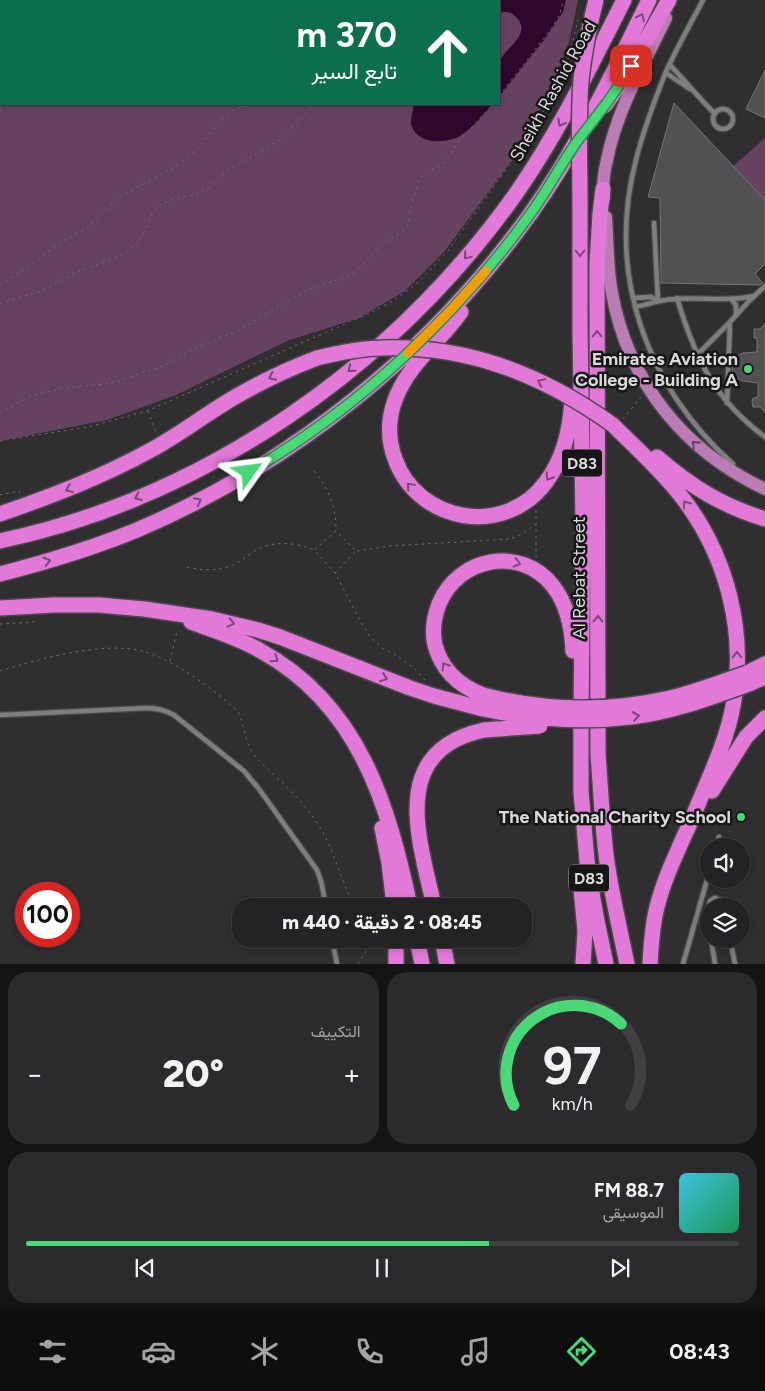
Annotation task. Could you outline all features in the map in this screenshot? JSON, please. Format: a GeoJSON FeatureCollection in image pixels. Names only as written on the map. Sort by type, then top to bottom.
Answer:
{"type":"FeatureCollection","features":[{"type":"Feature","properties":{"kind":"highway","name":"Al Rebat Street"},"geometry":{"type":"LineString","coordinates":[[596,0],[584,53],[580,109],[580,328],[583,523],[581,791],[590,878],[606,964]]}},
{"type":"Feature","properties":{"kind":"highway","name":"Sheikh Rashid Road"},"geometry":{"type":"LineString","coordinates":[[0,541],[42,530],[109,508],[165,486],[195,471],[233,451],[291,414],[344,375],[381,344],[410,317],[466,258],[515,195],[558,128],[624,0]]}},
{"type":"Feature","properties":{"kind":"highway"},"geometry":{"type":"LineString","coordinates":[[0,574],[69,554],[137,530],[202,499],[265,463],[324,423],[390,370],[421,341],[480,279],[531,213],[597,105],[649,0]]}},
{"type":"Feature","properties":{"kind":"highway"},"geometry":{"type":"LineString","coordinates":[[576,142],[601,112],[623,80],[669,0]]}},
{"type":"Feature","properties":{"kind":"highway","name":"Al Rebat Street"},"geometry":{"type":"LineString","coordinates":[[602,189],[597,264],[598,755],[607,861],[627,964]]}},
{"type":"Feature","properties":{"kind":"highway"},"geometry":{"type":"LineString","coordinates":[[480,279],[456,319],[418,362],[402,386],[396,399],[391,419],[390,439],[393,453],[401,472],[412,489],[434,506],[453,514],[473,517],[501,514],[525,502],[545,483],[553,472],[568,429],[571,413],[574,355],[580,328]]}},
{"type":"Feature","properties":{"kind":"highway"},"geometry":{"type":"LineString","coordinates":[[0,514],[58,494],[119,467],[253,387],[317,358],[348,351],[411,347],[443,350],[474,356],[504,366],[550,386],[617,424],[679,476],[699,490],[741,511],[765,519]]}},
{"type":"Feature","properties":{"kind":"highway"},"geometry":{"type":"LineString","coordinates":[[617,424],[681,496],[699,522],[714,550],[726,580],[733,611],[737,643],[737,675],[733,707],[725,738],[669,873],[657,908],[651,941],[650,964]]}},
{"type":"Feature","properties":{"kind":"highway"},"geometry":{"type":"LineString","coordinates":[[581,722],[576,702],[572,640],[567,611],[553,586],[536,570],[511,561],[482,564],[473,567],[457,578],[444,593],[434,620],[433,631],[434,642],[442,662],[455,679],[483,702],[504,714],[547,719],[591,720],[612,719]]}},
{"type":"Feature","properties":{"kind":"highway"},"geometry":{"type":"LineString","coordinates":[[0,608],[91,605],[129,607],[212,619],[280,637],[434,696],[483,702],[506,701],[542,707],[592,708],[670,698],[720,683],[765,676]]}},
{"type":"Feature","properties":{"kind":"highway"},"geometry":{"type":"LineString","coordinates":[[166,613],[236,638],[262,651],[286,667],[309,686],[329,707],[347,730],[362,755],[374,782],[391,827],[408,898]]}},
{"type":"Feature","properties":{"kind":"highway"},"geometry":{"type":"LineString","coordinates":[[432,898],[420,840],[417,794],[421,778],[429,763],[440,750],[453,740],[468,733],[484,730],[526,726],[580,726],[691,704],[748,678],[765,664]]}},
{"type":"Feature","properties":{"kind":"highway"},"geometry":{"type":"LineString","coordinates":[[682,842],[746,737],[765,718]]}},
{"type":"Feature","properties":{"kind":"highway"},"geometry":{"type":"LineString","coordinates":[[374,782],[389,863],[393,898]]}},
{"type":"Feature","properties":{"kind":"highway"},"geometry":{"type":"LineString","coordinates":[[581,791],[577,840],[585,931],[583,964]]}},
{"type":"Feature","properties":{"kind":"highway"},"geometry":{"type":"LineString","coordinates":[[396,948],[396,964]]}},
{"type":"Feature","properties":{"kind":"highway"},"geometry":{"type":"LineString","coordinates":[[419,948],[422,964]]}},
{"type":"Feature","properties":{"kind":"highway"},"geometry":{"type":"LineString","coordinates":[[444,948],[447,964]]}},
{"type":"Feature","properties":{"kind":"main road"},"geometry":{"type":"LineString","coordinates":[[675,0],[623,107],[610,148],[602,189],[606,221],[608,270],[612,295],[626,343],[636,366],[648,388],[660,404],[685,434],[706,454],[730,471],[761,487]]}},
{"type":"Feature","properties":{"kind":"lane"},"geometry":{"type":"LineString","coordinates":[[703,0],[666,73],[642,136],[630,184],[626,230],[628,273],[642,332],[654,362],[674,396],[687,416],[708,440],[761,487]]}},
{"type":"Feature","properties":{"kind":"lane"},"geometry":{"type":"LineString","coordinates":[[670,65],[715,114]]}},
{"type":"Feature","properties":{"kind":"lane"},"geometry":{"type":"LineString","coordinates":[[666,73],[691,90]]}},
{"type":"Feature","properties":{"kind":"lane"},"geometry":{"type":"LineString","coordinates":[[722,109],[728,111],[733,116],[733,122],[729,127],[723,129],[717,126],[714,121],[715,114],[722,109]]}},
{"type":"Feature","properties":{"kind":"lane"},"geometry":{"type":"LineString","coordinates":[[654,223],[658,300]]}},
{"type":"Feature","properties":{"kind":"lane"},"geometry":{"type":"LineString","coordinates":[[696,355],[765,286]]}},
{"type":"Feature","properties":{"kind":"lane"},"geometry":{"type":"LineString","coordinates":[[635,307],[652,304],[658,300],[677,298],[738,298],[754,296]]}},
{"type":"Feature","properties":{"kind":"lane"},"geometry":{"type":"LineString","coordinates":[[633,298],[651,297],[658,300]]}},
{"type":"Feature","properties":{"kind":"lane"},"geometry":{"type":"LineString","coordinates":[[677,298],[696,355],[705,372],[727,402],[765,437]]}},
{"type":"Feature","properties":{"kind":"lane"},"geometry":{"type":"LineString","coordinates":[[729,298],[736,305],[736,315]]}},
{"type":"Feature","properties":{"kind":"lane"},"geometry":{"type":"LineString","coordinates":[[727,402],[730,322]]}},
{"type":"Feature","properties":{"kind":"lane"},"geometry":{"type":"LineString","coordinates":[[0,716],[156,708],[174,716],[236,764],[252,780],[317,870],[324,898]]}},
{"type":"Feature","properties":{"kind":"lane"},"geometry":{"type":"LineString","coordinates":[[683,964],[705,888]]}},
{"type":"Feature","properties":{"kind":"lane"},"geometry":{"type":"LineString","coordinates":[[334,948],[337,964]]}},
{"type":"Feature","properties":{"kind":"lane"},"geometry":{"type":"LineString","coordinates":[[712,948],[715,964]]}},
{"type":"Feature","properties":{"kind":"lane"},"geometry":{"type":"LineString","coordinates":[[732,948],[736,964]]}},
{"type":"Feature","properties":{"kind":"path"},"geometry":{"type":"LineString","coordinates":[[500,95],[552,28],[560,14],[563,0]]}},
{"type":"Feature","properties":{"kind":"path"},"geometry":{"type":"LineString","coordinates":[[0,441],[88,427],[147,411],[372,312],[413,287],[447,252],[535,128],[567,64],[578,20]]}},
{"type":"Feature","properties":{"kind":"path"},"geometry":{"type":"LineString","coordinates":[[0,285],[58,244],[89,227],[118,198],[180,164],[196,150],[228,114],[249,105]]}},
{"type":"Feature","properties":{"kind":"path"},"geometry":{"type":"LineString","coordinates":[[0,304],[39,292],[67,276],[124,254],[132,249],[144,235],[152,214],[161,204],[194,195],[208,188],[227,171],[281,139],[314,105]]}},
{"type":"Feature","properties":{"kind":"path"},"geometry":{"type":"LineString","coordinates":[[0,413],[30,396],[64,388],[112,383],[163,366],[194,349],[237,331],[295,296],[351,275],[378,248],[403,230],[406,226],[419,180],[428,171],[445,162],[461,140],[492,105]]}},
{"type":"Feature","properties":{"kind":"path"},"geometry":{"type":"LineString","coordinates":[[617,424],[638,401]]}},
{"type":"Feature","properties":{"kind":"path"},"geometry":{"type":"LineString","coordinates":[[147,411],[157,434]]}},
{"type":"Feature","properties":{"kind":"path"},"geometry":{"type":"LineString","coordinates":[[314,471],[329,494],[335,512],[336,531],[356,551]]}},
{"type":"Feature","properties":{"kind":"path"},"geometry":{"type":"LineString","coordinates":[[0,495],[19,491],[21,496]]}},
{"type":"Feature","properties":{"kind":"path"},"geometry":{"type":"LineString","coordinates":[[536,493],[536,570]]}},
{"type":"Feature","properties":{"kind":"path"},"geometry":{"type":"LineString","coordinates":[[335,573],[356,551],[390,546],[510,539],[520,535],[536,524]]}},
{"type":"Feature","properties":{"kind":"path"},"geometry":{"type":"LineString","coordinates":[[314,550],[336,531]]}},
{"type":"Feature","properties":{"kind":"path"},"geometry":{"type":"LineString","coordinates":[[187,567],[211,570],[227,567],[242,561],[254,551],[274,544],[298,545],[314,550],[335,573],[371,638],[382,648],[414,668],[428,683],[434,696]]}},
{"type":"Feature","properties":{"kind":"path"},"geometry":{"type":"LineString","coordinates":[[0,624],[34,622],[34,617]]}},
{"type":"Feature","properties":{"kind":"path"},"geometry":{"type":"LineString","coordinates":[[170,661],[177,631]]}},
{"type":"Feature","properties":{"kind":"path"},"geometry":{"type":"LineString","coordinates":[[358,964],[367,948]]}},
{"type":"Feature","properties":{"kind":"shaded area"},"geometry":{"type":"Polygon","coordinates":[[[500,0],[578,0],[569,42],[554,81],[516,155],[444,252],[405,291],[359,318],[287,341],[176,395],[107,420],[0,441],[0,105],[500,105],[500,0]]]}},
{"type":"Feature","properties":{"kind":"shaded area"},"geometry":{"type":"Polygon","coordinates":[[[500,0],[566,0],[563,12],[544,40],[500,96],[500,60],[516,41],[521,29],[516,17],[506,12],[500,13],[500,0]]]}},
{"type":"Feature","properties":{"kind":"shaded area"},"geometry":{"type":"Polygon","coordinates":[[[414,105],[492,105],[465,133],[454,139],[447,140],[431,141],[418,135],[411,123],[414,105]]]}},
{"type":"Feature","properties":{"kind":"shaded area"},"geometry":{"type":"Polygon","coordinates":[[[765,138],[765,204],[731,168],[765,138]]]}},
{"type":"Feature","properties":{"kind":"building"},"geometry":{"type":"Polygon","coordinates":[[[765,70],[765,118],[746,109],[765,70]]]}},
{"type":"Feature","properties":{"kind":"building"},"geometry":{"type":"Polygon","coordinates":[[[674,103],[765,200],[765,264],[755,274],[763,283],[760,285],[661,283],[660,198],[648,197],[674,103]]]}},
{"type":"Feature","properties":{"kind":"building","name":"Emirates Aviation College - Building A"},"geometry":{"type":"Polygon","coordinates":[[[765,324],[765,412],[760,407],[753,407],[753,398],[758,397],[758,383],[742,381],[732,373],[735,357],[743,353],[757,352],[757,338],[754,338],[754,329],[760,329],[765,324]]]}},
{"type":"Feature","properties":{"kind":"slow traffic"},"geometry":{"type":"LineString","coordinates":[[408,353],[486,271]]}},
{"type":"Feature","properties":{"kind":"place","name":"Emirates Aviation College - Building A"},"geometry":{"type":"Point","coordinates":[748,369]}},
{"type":"Feature","properties":{"kind":"place","name":"The National Charity School"},"geometry":{"type":"Point","coordinates":[741,817]}},
{"type":"Feature","properties":{"kind":"route"},"geometry":{"type":"LineString","coordinates":[[249,472],[295,443],[358,397],[390,370],[450,311],[480,279],[506,247],[531,213],[576,142],[601,112],[631,66]]}}]}
